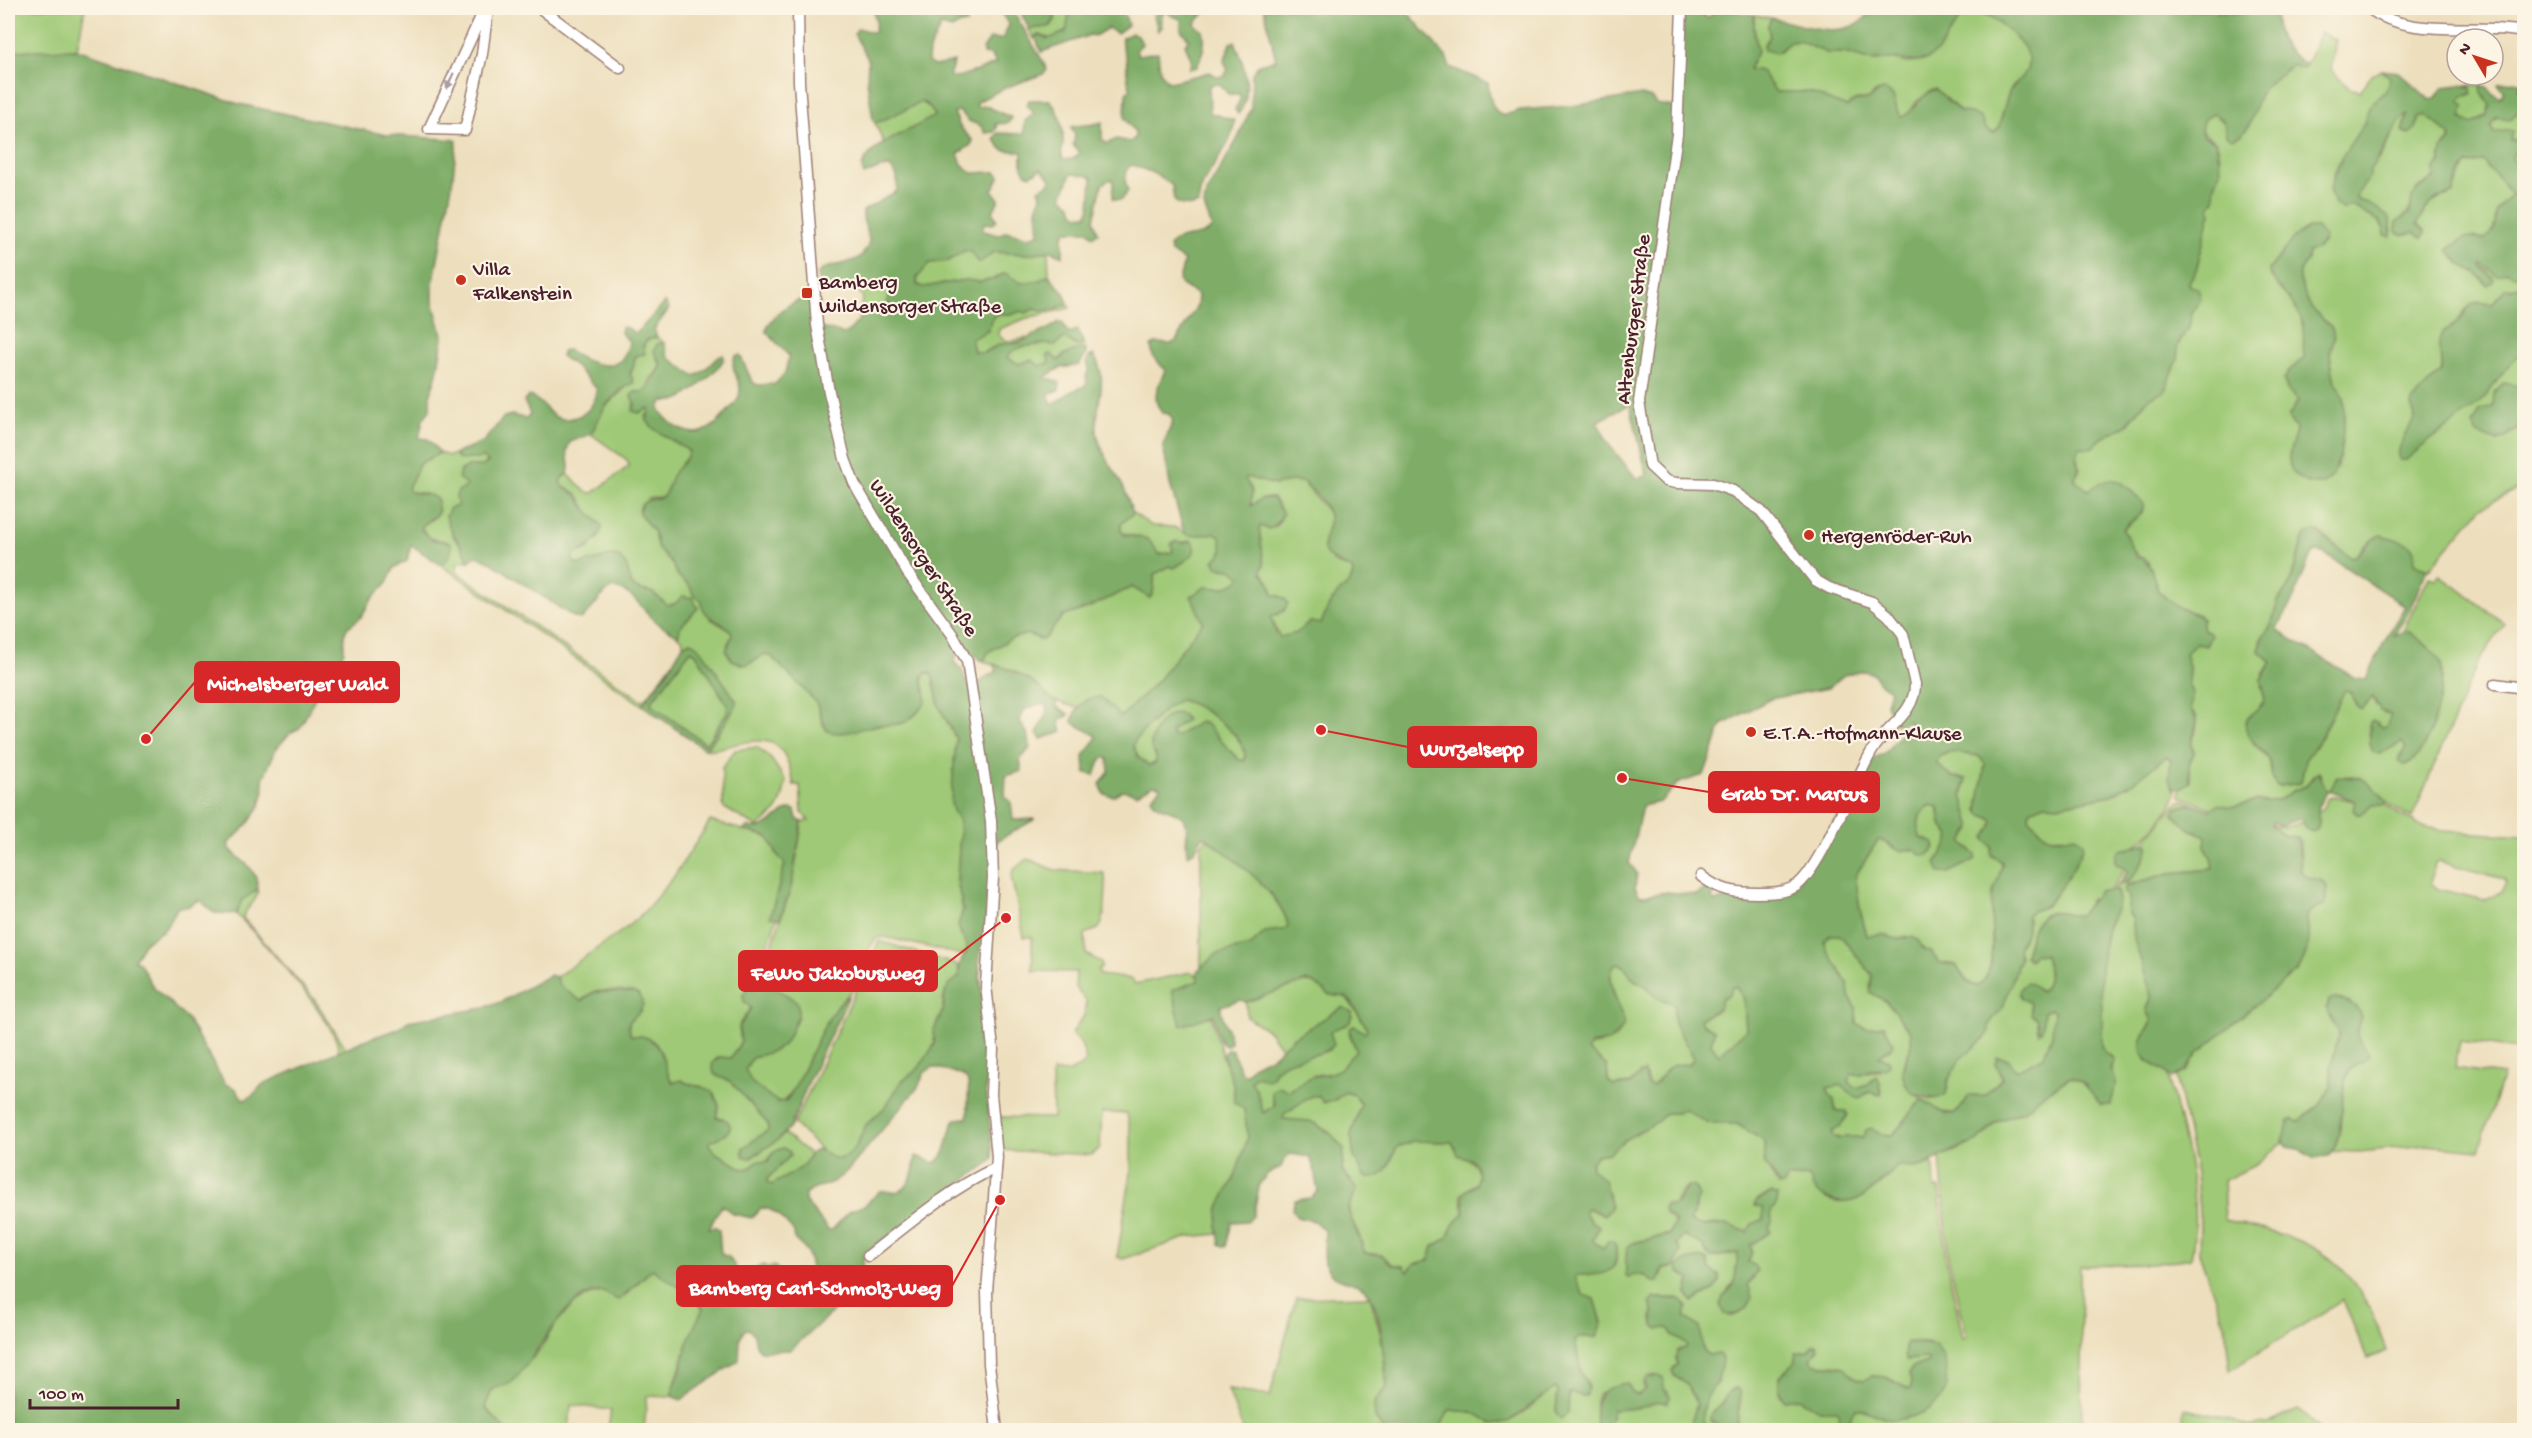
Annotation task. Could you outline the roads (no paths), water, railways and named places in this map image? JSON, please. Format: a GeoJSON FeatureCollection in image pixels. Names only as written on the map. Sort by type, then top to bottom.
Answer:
{"type":"FeatureCollection","features":[{"type":"Feature","properties":{"kind":"street"},"geometry":{"type":"LineString","coordinates":[[487,8],[482,54],[465,130],[429,129],[487,8]]}},
{"type":"Feature","properties":{"kind":"street"},"geometry":{"type":"LineString","coordinates":[[540,8],[620,68]]}},
{"type":"Feature","properties":{"kind":"street","name":"Wildensorger Straße"},"geometry":{"type":"LineString","coordinates":[[798,8],[798,82],[817,325],[845,459],[854,483],[907,572],[952,634],[967,661],[991,821],[993,850],[986,985],[993,1049],[991,1094],[996,1167],[987,1292],[989,1364],[997,1431]]}},
{"type":"Feature","properties":{"kind":"street","name":"Altenburger Straße"},"geometry":{"type":"LineString","coordinates":[[1682,8],[1677,134],[1639,402],[1650,466],[1666,481],[1713,484],[1733,491],[1767,518],[1815,580],[1829,588],[1872,602],[1888,615],[1903,634],[1915,684],[1915,693],[1908,709],[1873,749],[1818,858],[1804,878],[1795,886],[1782,891],[1749,893],[1722,890],[1701,876]]}},
{"type":"Feature","properties":{"kind":"street"},"geometry":{"type":"LineString","coordinates":[[2368,8],[2393,22],[2412,26],[2495,28],[2524,32]]}},
{"type":"Feature","properties":{"kind":"street"},"geometry":{"type":"LineString","coordinates":[[2495,684],[2524,688]]}},
{"type":"Feature","properties":{"kind":"street"},"geometry":{"type":"LineString","coordinates":[[868,1256],[921,1215],[996,1167]]}},
{"type":"Feature","properties":{"kind":"place","name":"Villa Falkenstein"},"geometry":{"type":"Point","coordinates":[461,280]}},
{"type":"Feature","properties":{"kind":"place","name":"Bamberg Wildensorger Straße"},"geometry":{"type":"Point","coordinates":[807,293]}},
{"type":"Feature","properties":{"kind":"place","name":"Hergenröder-Ruh"},"geometry":{"type":"Point","coordinates":[1809,535]}},
{"type":"Feature","properties":{"kind":"place","name":"Wurzelsepp"},"geometry":{"type":"Point","coordinates":[1321,730]}},
{"type":"Feature","properties":{"kind":"place","name":"E.T.A.-Hofmann-Klause"},"geometry":{"type":"Point","coordinates":[1751,732]}},
{"type":"Feature","properties":{"kind":"place","name":"Michelsberger Wald"},"geometry":{"type":"Point","coordinates":[146,739]}},
{"type":"Feature","properties":{"kind":"place","name":"Grab Dr. Marcus"},"geometry":{"type":"Point","coordinates":[1622,778]}},
{"type":"Feature","properties":{"kind":"place","name":"FeWo Jakobusweg"},"geometry":{"type":"Point","coordinates":[1006,918]}},
{"type":"Feature","properties":{"kind":"place","name":"Bamberg Carl-Schmolz-Weg"},"geometry":{"type":"Point","coordinates":[1000,1200]}}]}
